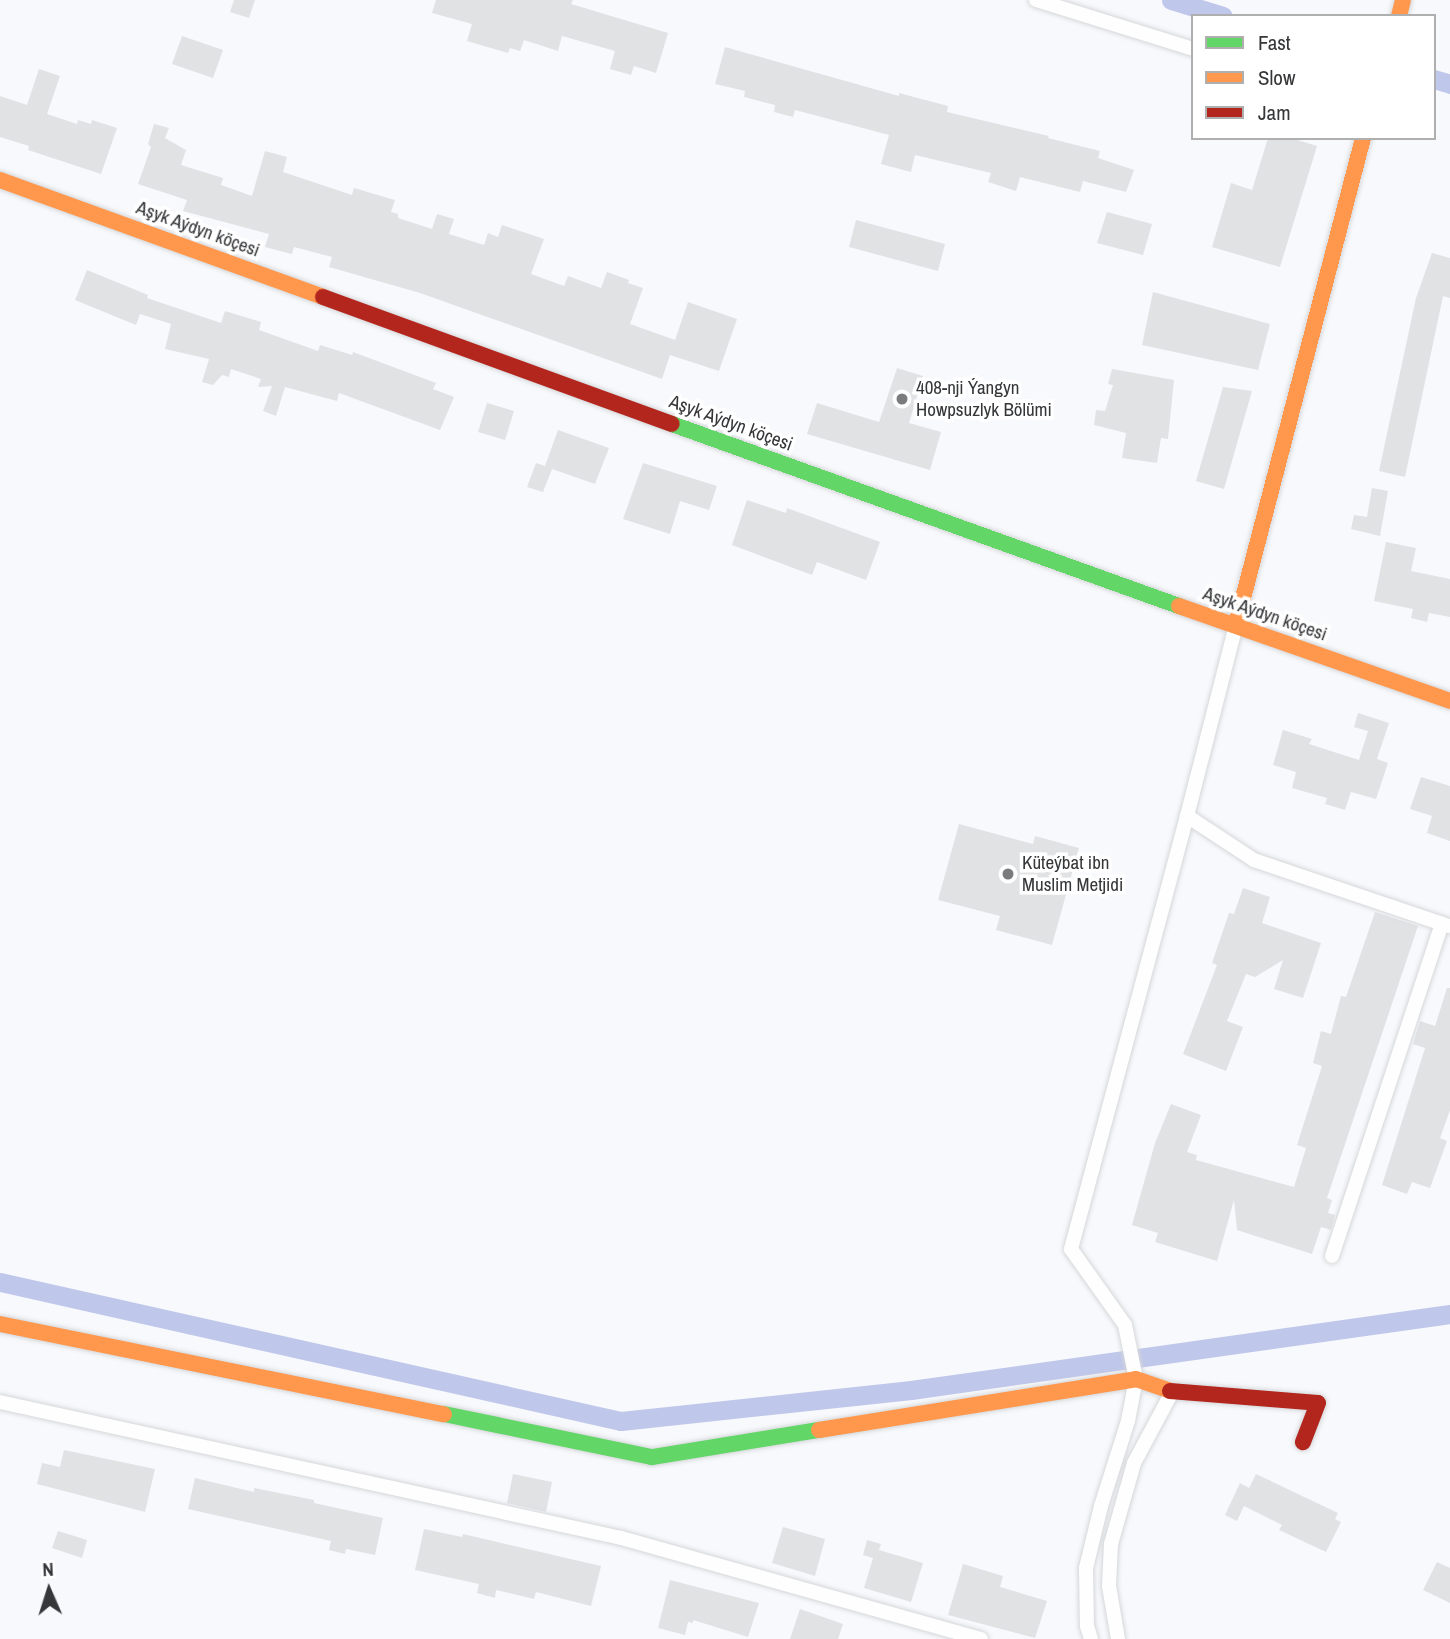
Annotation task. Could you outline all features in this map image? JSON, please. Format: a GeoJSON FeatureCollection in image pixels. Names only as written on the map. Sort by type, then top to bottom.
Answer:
{"type":"FeatureCollection","features":[{"type":"Feature","properties":{"kind":"street"},"geometry":{"type":"LineString","coordinates":[[1036,0],[1191,47]]}},
{"type":"Feature","properties":{"kind":"street"},"geometry":{"type":"LineString","coordinates":[[1091,1639],[1087,1626],[1086,1568],[1101,1506],[1128,1421],[1136,1380],[1125,1325],[1071,1249],[1187,817],[1362,140]]}},
{"type":"Feature","properties":{"kind":"street","name":"Aşyk Aýdyn köçesi"},"geometry":{"type":"LineString","coordinates":[[0,180],[1028,553],[1450,701]]}},
{"type":"Feature","properties":{"kind":"street"},"geometry":{"type":"LineString","coordinates":[[1187,817],[1254,860],[1446,925],[1332,1256]]}},
{"type":"Feature","properties":{"kind":"street"},"geometry":{"type":"LineString","coordinates":[[0,1324],[652,1457],[1136,1380],[1172,1392],[1318,1403],[1303,1442]]}},
{"type":"Feature","properties":{"kind":"street"},"geometry":{"type":"LineString","coordinates":[[1118,1639],[1109,1586],[1111,1544],[1134,1463],[1172,1392]]}},
{"type":"Feature","properties":{"kind":"street"},"geometry":{"type":"LineString","coordinates":[[0,1402],[621,1538],[981,1639]]}},
{"type":"Feature","properties":{"kind":"building"},"geometry":{"type":"Polygon","coordinates":[[[234,0],[255,0],[249,18],[230,12],[234,0]]]}},
{"type":"Feature","properties":{"kind":"building"},"geometry":{"type":"Polygon","coordinates":[[[436,0],[573,0],[571,4],[668,33],[656,73],[634,66],[631,75],[610,69],[615,51],[562,36],[558,51],[524,40],[520,51],[510,48],[508,53],[467,41],[472,24],[432,13],[436,0]]]}},
{"type":"Feature","properties":{"kind":"building"},"geometry":{"type":"Polygon","coordinates":[[[182,36],[223,50],[213,78],[172,64],[182,36]]]}},
{"type":"Feature","properties":{"kind":"building"},"geometry":{"type":"Polygon","coordinates":[[[725,47],[899,96],[899,93],[948,106],[947,112],[1100,151],[1098,158],[1134,170],[1126,192],[1083,181],[1080,192],[1020,177],[1016,191],[988,182],[991,173],[915,155],[911,172],[881,164],[889,135],[795,110],[793,117],[774,112],[775,105],[744,97],[745,91],[715,84],[725,47]]]}},
{"type":"Feature","properties":{"kind":"building"},"geometry":{"type":"Polygon","coordinates":[[[39,69],[60,76],[47,114],[77,124],[78,120],[91,124],[92,120],[117,128],[101,174],[28,150],[29,146],[0,137],[0,96],[27,105],[39,69]]]}},
{"type":"Feature","properties":{"kind":"building"},"geometry":{"type":"Polygon","coordinates":[[[154,124],[169,128],[165,138],[186,150],[181,165],[223,178],[221,185],[252,196],[265,151],[287,157],[283,172],[352,195],[354,188],[395,200],[391,212],[398,214],[398,218],[432,229],[437,214],[454,219],[449,234],[484,245],[488,233],[498,237],[502,225],[544,239],[531,274],[564,286],[568,276],[601,288],[607,272],[629,280],[628,283],[643,288],[630,324],[675,340],[688,302],[737,319],[719,371],[670,355],[662,379],[420,293],[329,267],[332,257],[294,247],[292,254],[265,247],[269,234],[183,211],[187,200],[138,184],[151,147],[148,144],[154,124]]]}},
{"type":"Feature","properties":{"kind":"building"},"geometry":{"type":"Polygon","coordinates":[[[1267,140],[1298,140],[1317,146],[1280,267],[1212,247],[1231,183],[1252,190],[1267,140]]]}},
{"type":"Feature","properties":{"kind":"building"},"geometry":{"type":"Polygon","coordinates":[[[1107,212],[1152,224],[1143,255],[1097,243],[1107,212]]]}},
{"type":"Feature","properties":{"kind":"building"},"geometry":{"type":"Polygon","coordinates":[[[856,220],[945,244],[938,271],[849,247],[856,220]]]}},
{"type":"Feature","properties":{"kind":"building"},"geometry":{"type":"Polygon","coordinates":[[[1432,253],[1450,258],[1450,298],[1443,296],[1405,477],[1379,471],[1416,298],[1432,253]]]}},
{"type":"Feature","properties":{"kind":"building"},"geometry":{"type":"Polygon","coordinates":[[[87,270],[148,295],[147,298],[221,323],[225,311],[261,322],[259,330],[318,351],[320,345],[352,355],[353,352],[436,383],[433,389],[454,397],[440,430],[339,393],[337,401],[285,387],[276,416],[263,411],[272,386],[258,387],[261,379],[231,369],[229,377],[222,375],[213,385],[202,382],[209,359],[165,349],[171,324],[140,314],[136,325],[75,300],[87,270]]]}},
{"type":"Feature","properties":{"kind":"building"},"geometry":{"type":"Polygon","coordinates":[[[1153,292],[1270,324],[1258,370],[1142,345],[1153,292]]]}},
{"type":"Feature","properties":{"kind":"building"},"geometry":{"type":"Polygon","coordinates":[[[897,368],[923,376],[909,423],[941,432],[930,470],[807,434],[817,403],[879,422],[897,368]]]}},
{"type":"Feature","properties":{"kind":"building"},"geometry":{"type":"Polygon","coordinates":[[[1112,369],[1174,380],[1168,439],[1161,438],[1157,463],[1122,458],[1126,433],[1094,425],[1096,410],[1105,411],[1113,385],[1108,384],[1112,369]]]}},
{"type":"Feature","properties":{"kind":"building"},"geometry":{"type":"Polygon","coordinates":[[[1223,387],[1252,391],[1224,489],[1196,481],[1223,387]]]}},
{"type":"Feature","properties":{"kind":"building"},"geometry":{"type":"Polygon","coordinates":[[[487,403],[514,411],[505,440],[478,432],[487,403]]]}},
{"type":"Feature","properties":{"kind":"building"},"geometry":{"type":"Polygon","coordinates":[[[558,430],[609,448],[595,484],[552,469],[543,492],[527,487],[536,463],[545,466],[558,430]]]}},
{"type":"Feature","properties":{"kind":"building"},"geometry":{"type":"Polygon","coordinates":[[[643,463],[717,486],[709,510],[680,501],[670,534],[623,519],[643,463]]]}},
{"type":"Feature","properties":{"kind":"building"},"geometry":{"type":"Polygon","coordinates":[[[1372,488],[1388,491],[1380,536],[1351,529],[1354,515],[1367,517],[1372,488]]]}},
{"type":"Feature","properties":{"kind":"building"},"geometry":{"type":"Polygon","coordinates":[[[747,500],[786,513],[787,508],[880,542],[866,580],[817,562],[812,575],[732,545],[747,500]]]}},
{"type":"Feature","properties":{"kind":"building"},"geometry":{"type":"Polygon","coordinates":[[[1386,542],[1416,548],[1411,571],[1450,579],[1450,617],[1429,613],[1427,622],[1411,618],[1413,609],[1374,601],[1386,542]]]}},
{"type":"Feature","properties":{"kind":"building"},"geometry":{"type":"Polygon","coordinates":[[[1358,713],[1389,723],[1377,759],[1388,763],[1376,799],[1351,792],[1345,810],[1325,804],[1327,798],[1292,788],[1296,772],[1273,765],[1283,730],[1312,739],[1309,744],[1359,760],[1368,731],[1354,727],[1358,713]]]}},
{"type":"Feature","properties":{"kind":"building"},"geometry":{"type":"Polygon","coordinates":[[[1421,777],[1450,786],[1450,841],[1427,833],[1432,816],[1410,809],[1421,777]]]}},
{"type":"Feature","properties":{"kind":"building","name":"Küteýbat ibn Muslim Metjidi"},"geometry":{"type":"Polygon","coordinates":[[[959,824],[1033,844],[1035,836],[1079,848],[1052,945],[996,930],[1000,916],[938,900],[959,824]]]}},
{"type":"Feature","properties":{"kind":"building"},"geometry":{"type":"Polygon","coordinates":[[[1243,888],[1270,897],[1262,923],[1321,943],[1303,998],[1274,989],[1283,960],[1255,977],[1246,974],[1227,1021],[1243,1027],[1226,1071],[1183,1054],[1217,965],[1212,963],[1229,913],[1234,914],[1243,888]]]}},
{"type":"Feature","properties":{"kind":"building"},"geometry":{"type":"Polygon","coordinates":[[[1375,912],[1418,926],[1327,1198],[1332,1200],[1328,1213],[1335,1215],[1331,1230],[1321,1227],[1312,1254],[1237,1230],[1234,1200],[1217,1261],[1155,1242],[1158,1233],[1132,1225],[1155,1143],[1171,1104],[1201,1115],[1187,1152],[1197,1155],[1196,1160],[1294,1187],[1306,1148],[1297,1145],[1322,1066],[1313,1063],[1321,1031],[1331,1034],[1341,996],[1346,997],[1375,912]]]}},
{"type":"Feature","properties":{"kind":"building"},"geometry":{"type":"Polygon","coordinates":[[[1447,988],[1450,988],[1450,1110],[1440,1138],[1447,1141],[1430,1188],[1412,1182],[1407,1194],[1382,1185],[1425,1048],[1413,1044],[1420,1021],[1435,1026],[1447,988]]]}},
{"type":"Feature","properties":{"kind":"building"},"geometry":{"type":"Polygon","coordinates":[[[64,1450],[155,1469],[145,1512],[37,1484],[42,1463],[60,1467],[64,1450]]]}},
{"type":"Feature","properties":{"kind":"building"},"geometry":{"type":"Polygon","coordinates":[[[513,1474],[552,1482],[546,1512],[507,1503],[513,1474]]]}},
{"type":"Feature","properties":{"kind":"building"},"geometry":{"type":"Polygon","coordinates":[[[1256,1474],[1338,1513],[1335,1519],[1341,1522],[1326,1552],[1279,1530],[1282,1525],[1244,1506],[1237,1521],[1225,1515],[1240,1483],[1249,1488],[1256,1474]]]}},
{"type":"Feature","properties":{"kind":"building"},"geometry":{"type":"Polygon","coordinates":[[[195,1478],[254,1492],[254,1488],[314,1500],[314,1503],[383,1518],[375,1555],[346,1549],[345,1554],[329,1550],[331,1541],[188,1509],[195,1478]]]}},
{"type":"Feature","properties":{"kind":"building"},"geometry":{"type":"Polygon","coordinates":[[[783,1527],[825,1539],[815,1576],[772,1563],[783,1527]]]}},
{"type":"Feature","properties":{"kind":"building"},"geometry":{"type":"Polygon","coordinates":[[[424,1529],[462,1537],[463,1534],[601,1566],[591,1606],[536,1592],[534,1599],[496,1590],[495,1598],[477,1593],[479,1584],[415,1570],[424,1529]]]}},
{"type":"Feature","properties":{"kind":"building"},"geometry":{"type":"Polygon","coordinates":[[[58,1531],[87,1540],[82,1558],[52,1548],[58,1531]]]}},
{"type":"Feature","properties":{"kind":"building"},"geometry":{"type":"Polygon","coordinates":[[[867,1540],[881,1544],[879,1550],[923,1563],[911,1602],[864,1588],[873,1558],[863,1555],[867,1540]]]}},
{"type":"Feature","properties":{"kind":"building"},"geometry":{"type":"Polygon","coordinates":[[[1437,1562],[1450,1568],[1450,1603],[1423,1590],[1437,1562]]]}},
{"type":"Feature","properties":{"kind":"building"},"geometry":{"type":"Polygon","coordinates":[[[963,1564],[1003,1576],[1000,1587],[1047,1601],[1035,1638],[948,1615],[963,1564]]]}},
{"type":"Feature","properties":{"kind":"building"},"geometry":{"type":"Polygon","coordinates":[[[670,1580],[759,1603],[748,1637],[693,1620],[693,1623],[688,1622],[685,1635],[658,1628],[670,1580]]]}},
{"type":"Feature","properties":{"kind":"building"},"geometry":{"type":"Polygon","coordinates":[[[800,1609],[843,1624],[838,1639],[790,1639],[800,1609]]]}},
{"type":"Feature","properties":{"kind":"waterway"},"geometry":{"type":"LineString","coordinates":[[1171,0],[1216,14]]}},
{"type":"Feature","properties":{"kind":"waterway"},"geometry":{"type":"LineString","coordinates":[[1436,80],[1450,84]]}},
{"type":"Feature","properties":{"kind":"waterway"},"geometry":{"type":"LineString","coordinates":[[0,1282],[621,1421],[911,1390],[1450,1314]]}},
{"type":"Feature","properties":{"kind":"traffic: fast"},"geometry":{"type":"LineString","coordinates":[[672,424],[1179,606]]}},
{"type":"Feature","properties":{"kind":"traffic: fast"},"geometry":{"type":"LineString","coordinates":[[444,1414],[652,1457],[819,1430]]}},
{"type":"Feature","properties":{"kind":"traffic: slow"},"geometry":{"type":"LineString","coordinates":[[1400,14],[1403,0]]}},
{"type":"Feature","properties":{"kind":"traffic: slow"},"geometry":{"type":"LineString","coordinates":[[1236,625],[1362,140]]}},
{"type":"Feature","properties":{"kind":"traffic: slow"},"geometry":{"type":"LineString","coordinates":[[0,180],[323,297]]}},
{"type":"Feature","properties":{"kind":"traffic: slow"},"geometry":{"type":"LineString","coordinates":[[1179,606],[1450,701]]}},
{"type":"Feature","properties":{"kind":"traffic: slow"},"geometry":{"type":"LineString","coordinates":[[0,1324],[444,1414]]}},
{"type":"Feature","properties":{"kind":"traffic: slow"},"geometry":{"type":"LineString","coordinates":[[819,1430],[1136,1379],[1170,1391]]}},
{"type":"Feature","properties":{"kind":"traffic: jam"},"geometry":{"type":"LineString","coordinates":[[323,297],[672,424]]}},
{"type":"Feature","properties":{"kind":"traffic: jam"},"geometry":{"type":"LineString","coordinates":[[1170,1391],[1318,1403],[1303,1442]]}},
{"type":"Feature","properties":{"kind":"place","name":"408-nji Ýangyn Howpsuzlyk Bölümi"},"geometry":{"type":"Point","coordinates":[902,399]}},
{"type":"Feature","properties":{"kind":"place","name":"Küteýbat ibn Muslim Metjidi"},"geometry":{"type":"Point","coordinates":[1008,874]}}]}
